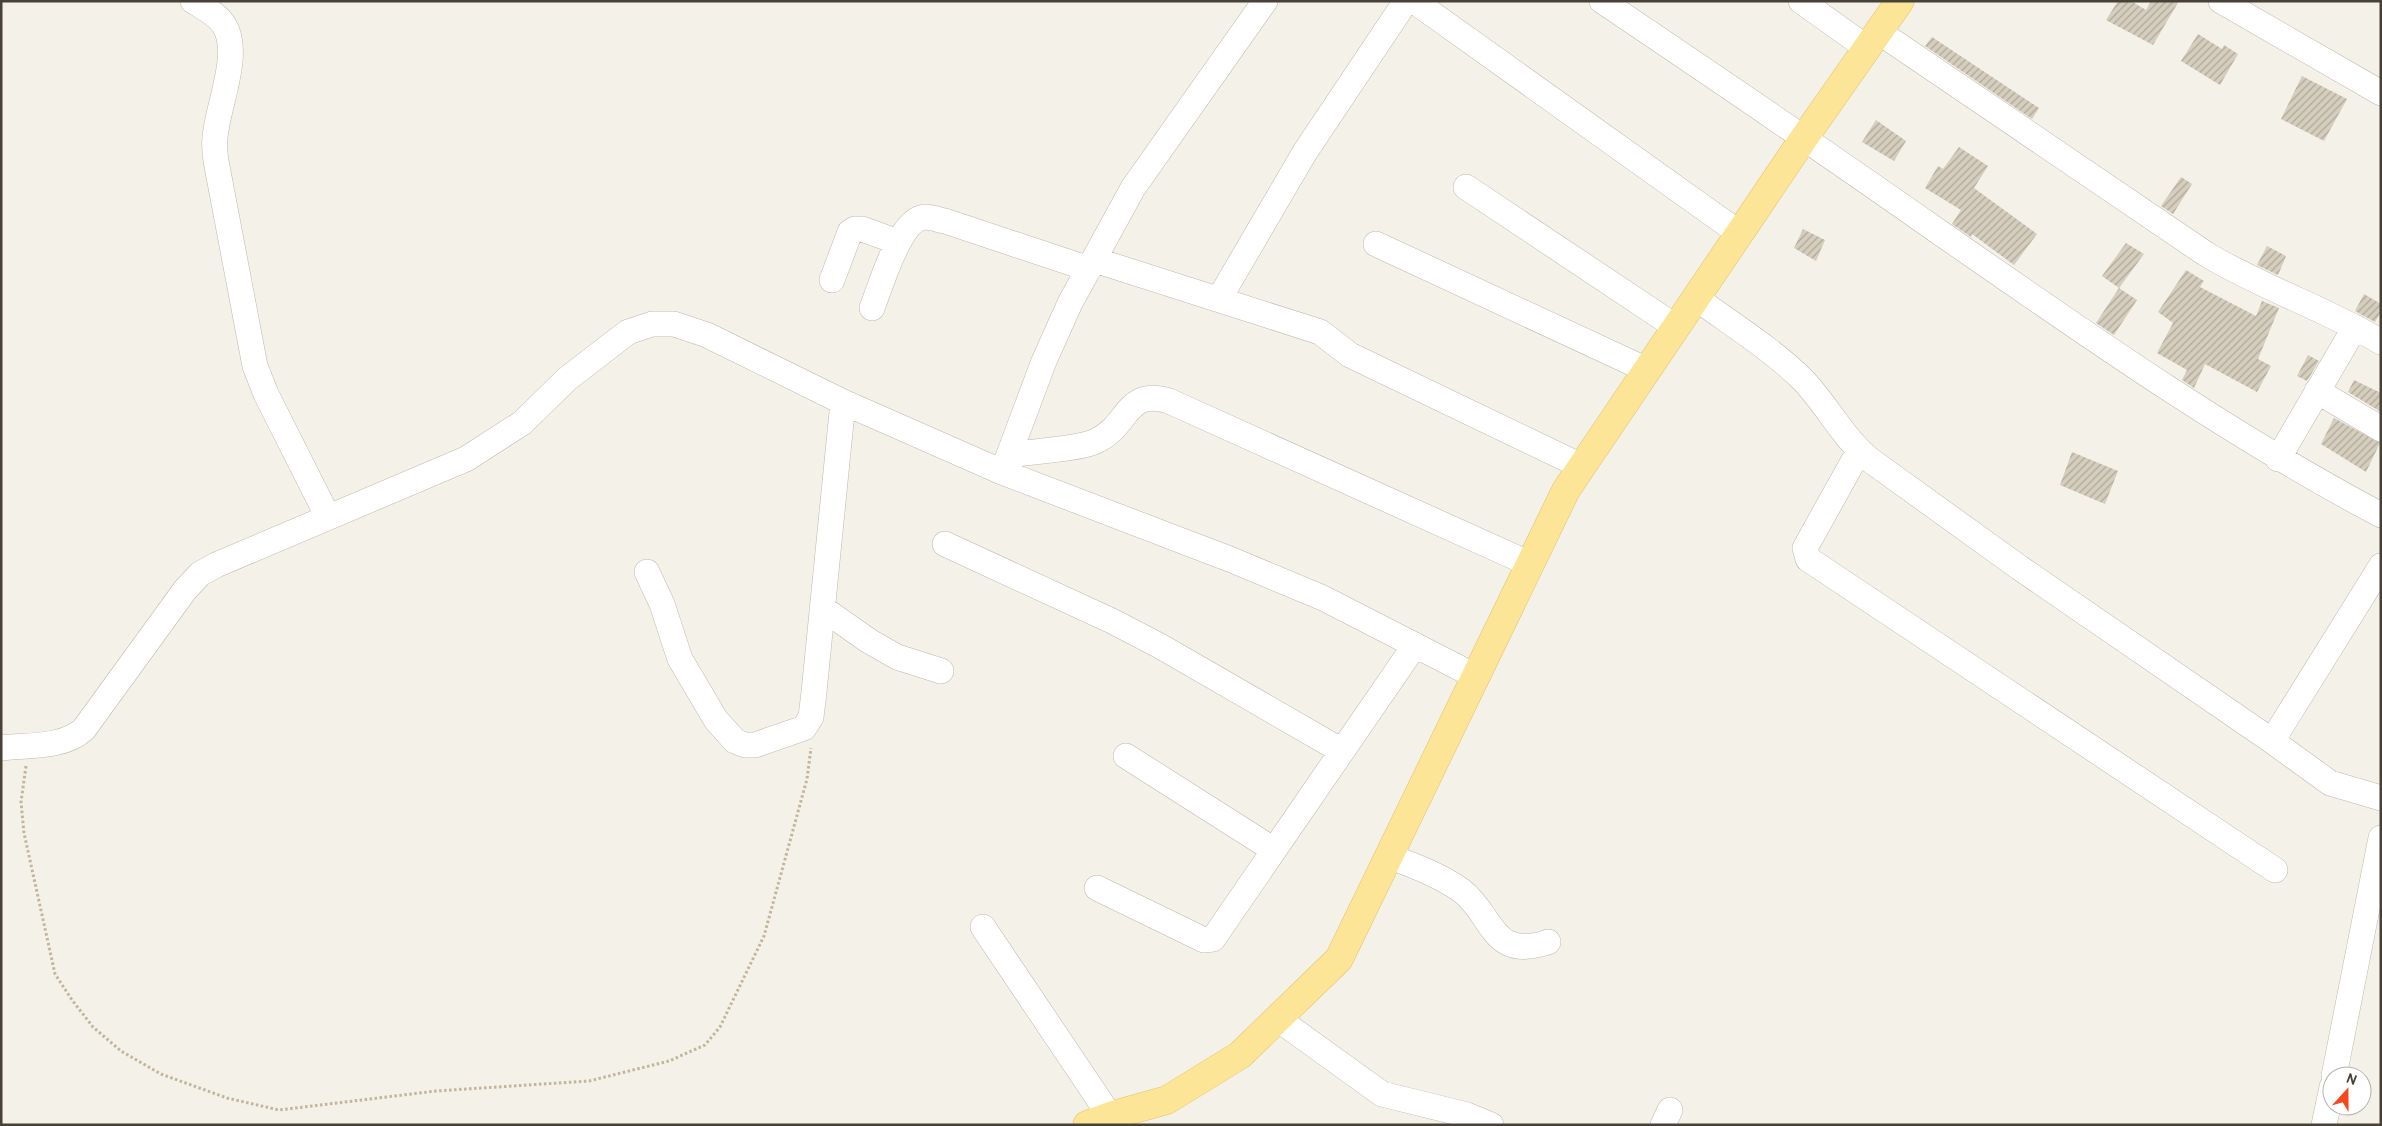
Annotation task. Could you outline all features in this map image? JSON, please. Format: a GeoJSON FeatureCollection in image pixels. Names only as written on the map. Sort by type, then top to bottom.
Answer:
{"type":"FeatureCollection","features":[{"type":"Feature","properties":{"kind":"main road"},"geometry":{"type":"LineString","coordinates":[[1099,1120],[1167,1100],[1240,1055],[1339,959],[1566,490],[1739,233],[1900,1]]}},
{"type":"Feature","properties":{"kind":"street"},"geometry":{"type":"LineString","coordinates":[[194,1],[213,13],[224,25],[231,53],[215,138],[216,161],[255,366],[266,394],[328,517]]}},
{"type":"Feature","properties":{"kind":"street"},"geometry":{"type":"LineString","coordinates":[[1006,464],[1044,361],[1070,303],[1134,188],[1265,1]]}},
{"type":"Feature","properties":{"kind":"street"},"geometry":{"type":"LineString","coordinates":[[1219,299],[1305,152],[1406,1]]}},
{"type":"Feature","properties":{"kind":"street"},"geometry":{"type":"LineString","coordinates":[[1414,1],[1739,233]]}},
{"type":"Feature","properties":{"kind":"street"},"geometry":{"type":"LineString","coordinates":[[1602,1],[2050,308],[2278,459],[2381,515]]}},
{"type":"Feature","properties":{"kind":"street"},"geometry":{"type":"LineString","coordinates":[[1801,1],[1873,40],[2206,254],[2252,279],[2355,327],[2381,342]]}},
{"type":"Feature","properties":{"kind":"street"},"geometry":{"type":"LineString","coordinates":[[2222,1],[2381,93]]}},
{"type":"Feature","properties":{"kind":"street"},"geometry":{"type":"LineString","coordinates":[[1466,187],[1676,327]]}},
{"type":"Feature","properties":{"kind":"street"},"geometry":{"type":"LineString","coordinates":[[872,308],[902,233],[914,221],[926,217],[945,221],[1092,265],[1219,299],[1320,332],[1350,355],[1581,466]]}},
{"type":"Feature","properties":{"kind":"street"},"geometry":{"type":"LineString","coordinates":[[832,280],[850,232],[855,229],[862,229],[898,242]]}},
{"type":"Feature","properties":{"kind":"street"},"geometry":{"type":"LineString","coordinates":[[1376,244],[1647,370]]}},
{"type":"Feature","properties":{"kind":"street"},"geometry":{"type":"LineString","coordinates":[[1696,298],[1802,379],[1818,396],[1859,451],[2020,568],[2330,783],[2381,798]]}},
{"type":"Feature","properties":{"kind":"street"},"geometry":{"type":"LineString","coordinates":[[1,748],[65,741],[80,732],[185,590],[200,574],[216,565],[466,459],[522,423],[567,379],[628,332],[652,324],[674,324],[707,335],[843,402],[1006,464],[1314,594],[1475,676]]}},
{"type":"Feature","properties":{"kind":"street"},"geometry":{"type":"LineString","coordinates":[[2278,459],[2355,327]]}},
{"type":"Feature","properties":{"kind":"street"},"geometry":{"type":"LineString","coordinates":[[2317,391],[2381,429]]}},
{"type":"Feature","properties":{"kind":"street"},"geometry":{"type":"LineString","coordinates":[[1006,464],[1093,443],[1108,435],[1141,399],[1154,397],[1178,405],[1530,564]]}},
{"type":"Feature","properties":{"kind":"street"},"geometry":{"type":"LineString","coordinates":[[647,572],[662,604],[680,658],[716,720],[735,741],[745,745],[755,745],[804,728],[808,724],[814,692],[843,402]]}},
{"type":"Feature","properties":{"kind":"street"},"geometry":{"type":"LineString","coordinates":[[1859,451],[1805,548],[1808,559],[2275,870]]}},
{"type":"Feature","properties":{"kind":"street"},"geometry":{"type":"LineString","coordinates":[[945,544],[1120,625],[1342,752]]}},
{"type":"Feature","properties":{"kind":"street"},"geometry":{"type":"LineString","coordinates":[[2272,741],[2381,566]]}},
{"type":"Feature","properties":{"kind":"street"},"geometry":{"type":"LineString","coordinates":[[822,608],[868,641],[897,657],[941,671]]}},
{"type":"Feature","properties":{"kind":"street"},"geometry":{"type":"LineString","coordinates":[[1097,888],[1204,940],[1209,941],[1213,939],[1415,645]]}},
{"type":"Feature","properties":{"kind":"street"},"geometry":{"type":"LineString","coordinates":[[1126,756],[1274,850]]}},
{"type":"Feature","properties":{"kind":"street"},"geometry":{"type":"LineString","coordinates":[[2336,1066],[2381,838]]}},
{"type":"Feature","properties":{"kind":"street"},"geometry":{"type":"LineString","coordinates":[[1389,856],[1448,881],[1464,893],[1494,933],[1504,941],[1516,946],[1534,947],[1548,942]]}},
{"type":"Feature","properties":{"kind":"street"},"geometry":{"type":"LineString","coordinates":[[982,927],[1099,1120]]}},
{"type":"Feature","properties":{"kind":"street"},"geometry":{"type":"LineString","coordinates":[[1278,1019],[1382,1094],[1467,1116],[1491,1125]]}},
{"type":"Feature","properties":{"kind":"path"},"geometry":{"type":"LineString","coordinates":[[28,745],[21,802],[24,833],[55,974],[72,1000],[93,1027],[121,1052],[161,1074],[227,1098],[279,1110],[426,1092],[589,1081],[669,1061],[705,1045],[720,1027],[764,936],[807,779],[811,748],[808,724]]}},
{"type":"Feature","properties":{"kind":"building"},"geometry":{"type":"Polygon","coordinates":[[[2118,1],[2131,1],[2146,10],[2151,1],[2179,1],[2153,45],[2106,20],[2118,1]]]}},
{"type":"Feature","properties":{"kind":"building"},"geometry":{"type":"Polygon","coordinates":[[[2198,34],[2222,49],[2224,45],[2238,54],[2220,85],[2181,61],[2198,34]]]}},
{"type":"Feature","properties":{"kind":"building"},"geometry":{"type":"Polygon","coordinates":[[[1932,37],[2039,108],[2032,119],[1925,46],[1932,37]]]}},
{"type":"Feature","properties":{"kind":"building"},"geometry":{"type":"Polygon","coordinates":[[[2302,76],[2347,99],[2324,141],[2281,119],[2302,76]]]}},
{"type":"Feature","properties":{"kind":"building"},"geometry":{"type":"Polygon","coordinates":[[[1876,120],[1906,141],[1894,161],[1862,142],[1876,120]]]}},
{"type":"Feature","properties":{"kind":"building"},"geometry":{"type":"Polygon","coordinates":[[[1959,147],[1988,166],[1974,188],[2037,234],[2014,265],[1972,234],[1971,237],[1952,224],[1961,210],[1925,188],[1938,166],[1943,169],[1959,147]]]}},
{"type":"Feature","properties":{"kind":"building"},"geometry":{"type":"Polygon","coordinates":[[[2181,177],[2192,184],[2173,214],[2161,206],[2181,177]]]}},
{"type":"Feature","properties":{"kind":"building"},"geometry":{"type":"Polygon","coordinates":[[[1803,229],[1825,240],[1816,261],[1794,248],[1803,229]]]}},
{"type":"Feature","properties":{"kind":"building"},"geometry":{"type":"Polygon","coordinates":[[[2126,243],[2144,254],[2119,288],[2102,276],[2126,243]]]}},
{"type":"Feature","properties":{"kind":"building"},"geometry":{"type":"Polygon","coordinates":[[[2267,246],[2286,256],[2278,275],[2257,265],[2267,246]]]}},
{"type":"Feature","properties":{"kind":"building"},"geometry":{"type":"Polygon","coordinates":[[[2186,270],[2204,281],[2200,287],[2256,316],[2262,301],[2279,308],[2258,359],[2271,366],[2257,392],[2205,364],[2194,388],[2182,380],[2187,370],[2157,353],[2173,323],[2158,312],[2186,270]]]}},
{"type":"Feature","properties":{"kind":"building"},"geometry":{"type":"Polygon","coordinates":[[[2119,288],[2137,300],[2114,335],[2096,323],[2119,288]]]}},
{"type":"Feature","properties":{"kind":"building"},"geometry":{"type":"Polygon","coordinates":[[[2364,294],[2381,304],[2381,312],[2375,322],[2355,311],[2364,294]]]}},
{"type":"Feature","properties":{"kind":"building"},"geometry":{"type":"Polygon","coordinates":[[[2308,355],[2319,361],[2307,381],[2297,376],[2308,355]]]}},
{"type":"Feature","properties":{"kind":"building"},"geometry":{"type":"Polygon","coordinates":[[[2354,380],[2381,393],[2381,412],[2348,392],[2354,380]]]}},
{"type":"Feature","properties":{"kind":"building"},"geometry":{"type":"Polygon","coordinates":[[[2334,418],[2380,443],[2366,472],[2321,444],[2334,418]]]}},
{"type":"Feature","properties":{"kind":"building"},"geometry":{"type":"Polygon","coordinates":[[[2072,452],[2118,471],[2105,504],[2060,485],[2072,452]]]}}]}
